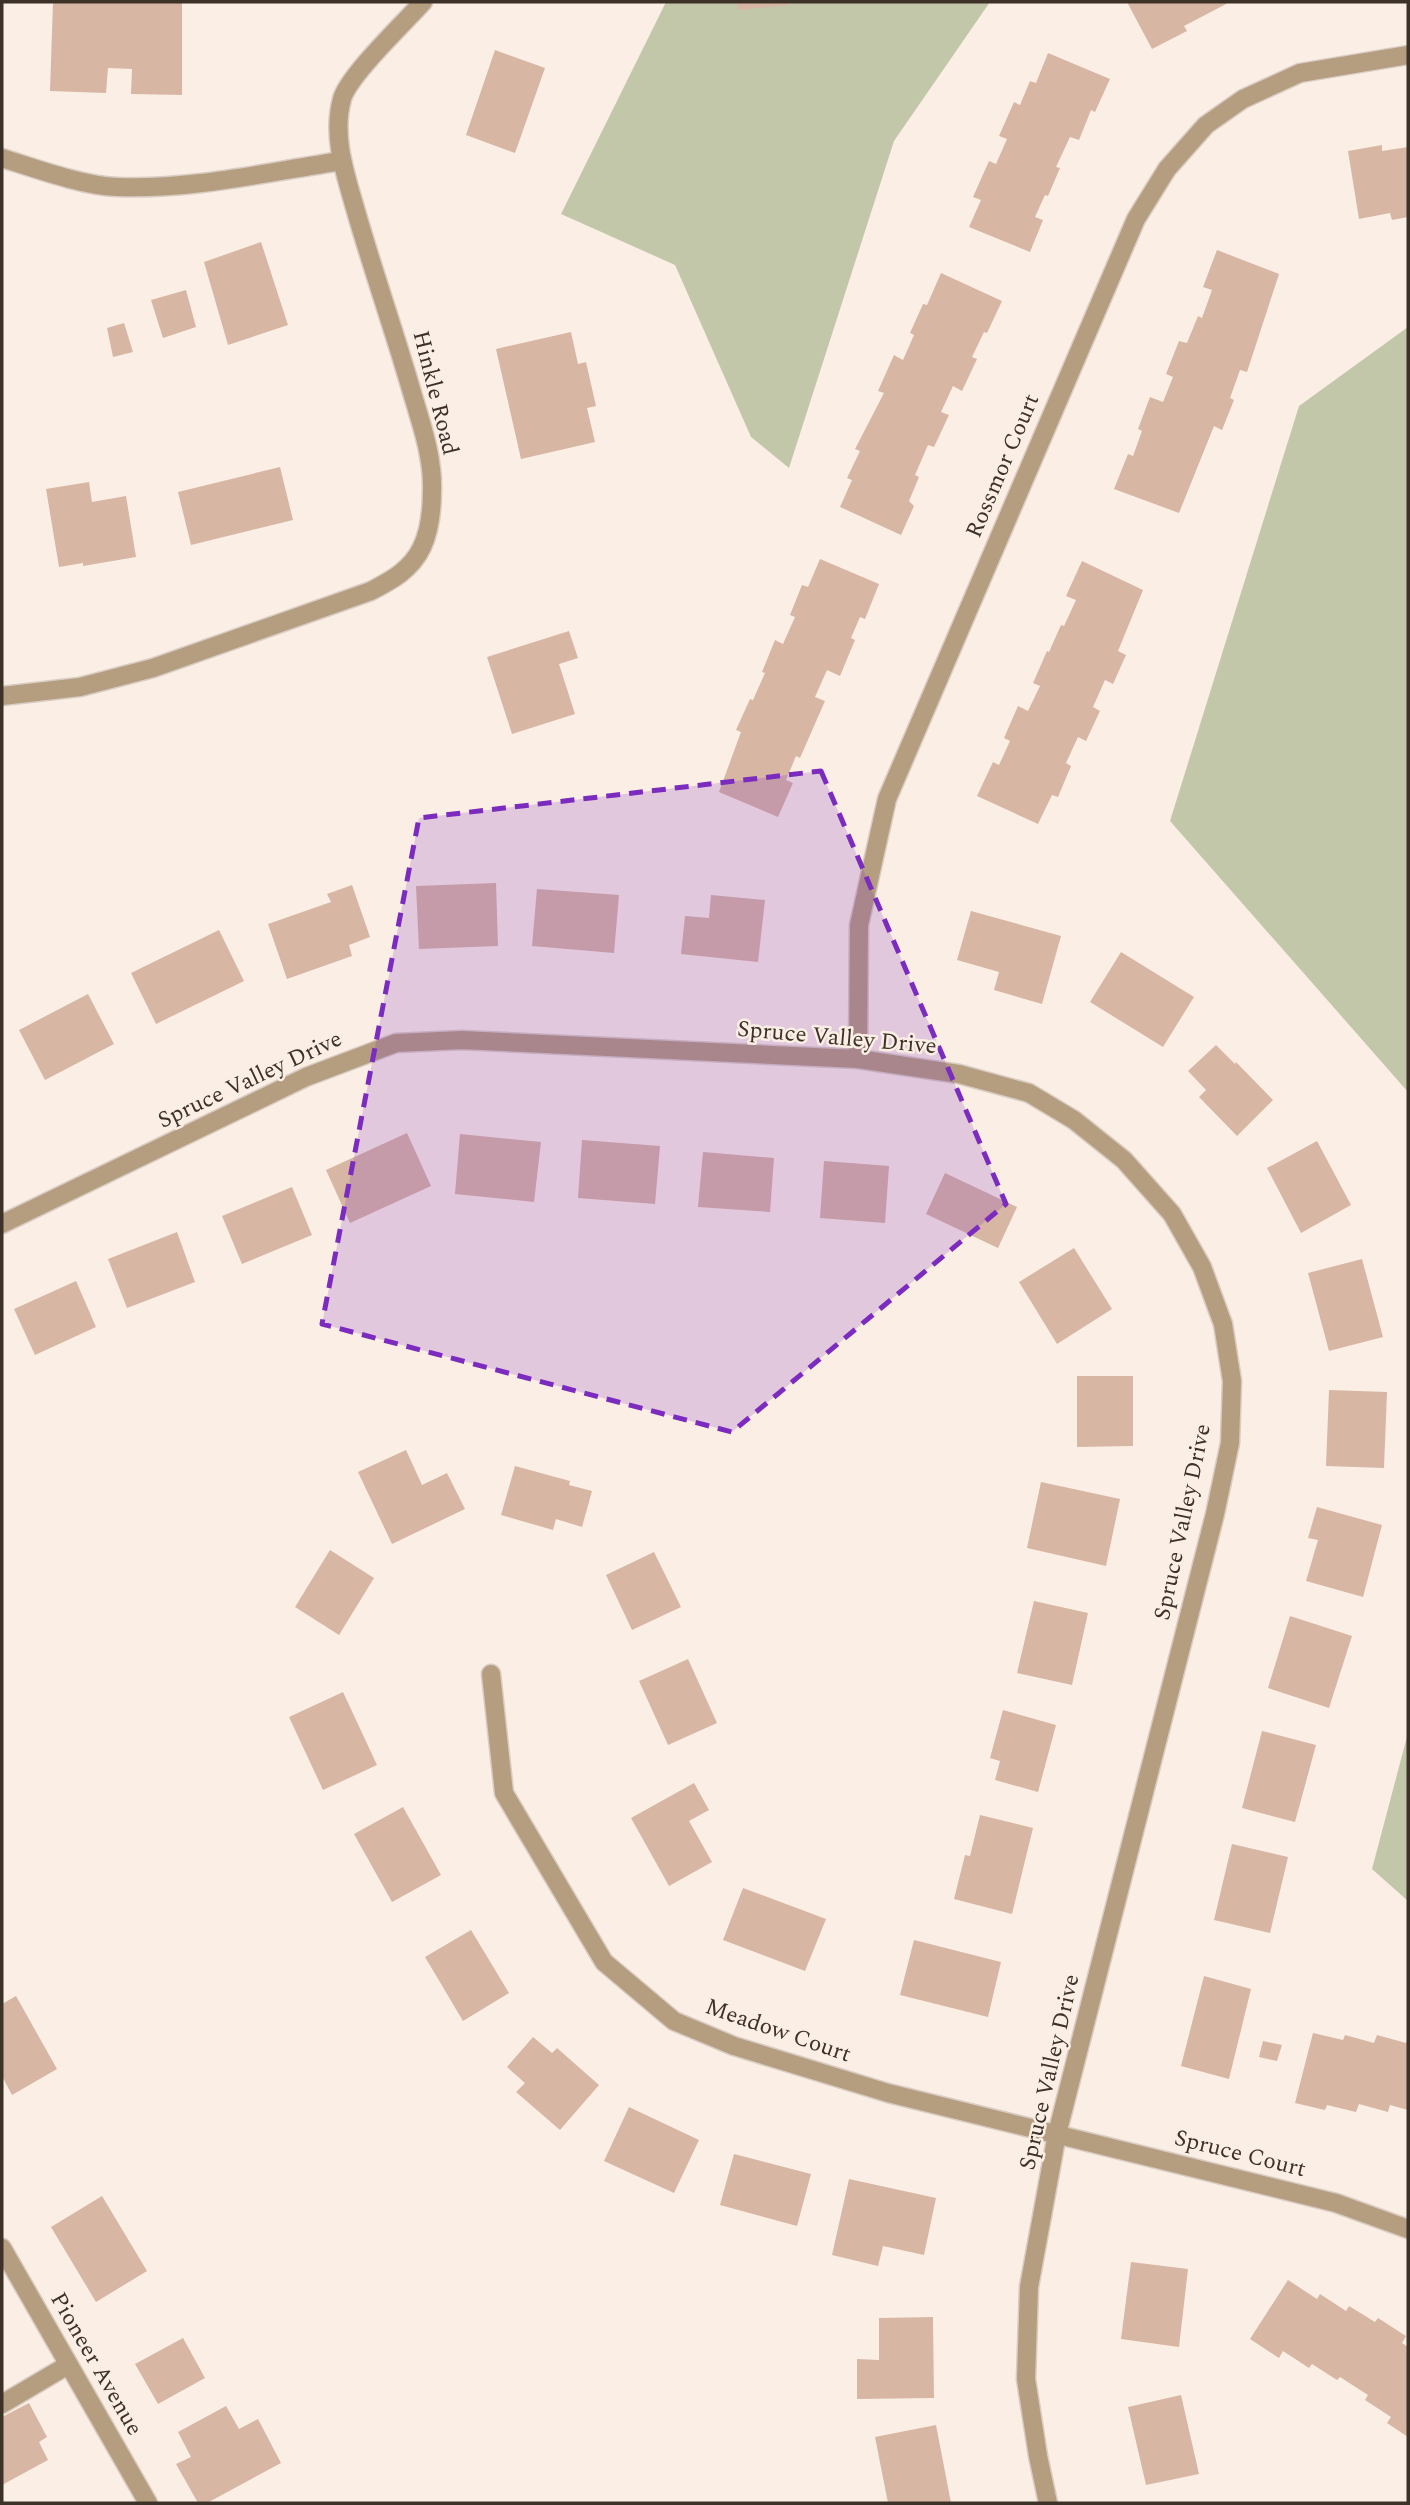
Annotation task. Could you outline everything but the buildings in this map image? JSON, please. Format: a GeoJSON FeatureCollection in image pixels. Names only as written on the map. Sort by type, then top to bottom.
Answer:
{"type":"FeatureCollection","features":[{"type":"Feature","properties":{"kind":"street","name":"Hinkle Road"},"geometry":{"type":"LineString","coordinates":[[2,696],[80,687],[164,664],[371,591],[395,579],[408,567],[422,547],[430,516],[432,488],[427,446],[342,161],[337,120],[342,95],[362,67],[423,2]]}},
{"type":"Feature","properties":{"kind":"street","name":"Rossmor Court"},"geometry":{"type":"LineString","coordinates":[[858,1059],[859,925],[887,799],[1136,219],[1167,169],[1206,125],[1243,99],[1300,73],[1408,55]]}},
{"type":"Feature","properties":{"kind":"street"},"geometry":{"type":"LineString","coordinates":[[2,158],[50,173],[114,187],[183,186],[342,161]]}},
{"type":"Feature","properties":{"kind":"street","name":"Spruce Valley Drive"},"geometry":{"type":"LineString","coordinates":[[2,1224],[306,1077],[396,1043],[462,1040],[858,1059],[959,1074],[1029,1093],[1074,1120],[1124,1160],[1172,1214],[1202,1267],[1223,1324],[1231,1381],[1230,1443],[1212,1527],[1057,2134],[1029,2287],[1027,2379],[1048,2503]]}},
{"type":"Feature","properties":{"kind":"street","name":"Meadow Court"},"geometry":{"type":"LineString","coordinates":[[491,1674],[504,1793],[604,1962],[674,2021],[734,2046],[888,2093],[1057,2134]]}},
{"type":"Feature","properties":{"kind":"street","name":"Spruce Court"},"geometry":{"type":"LineString","coordinates":[[1057,2134],[1336,2203],[1408,2229]]}},
{"type":"Feature","properties":{"kind":"street","name":"Pioneer Avenue"},"geometry":{"type":"LineString","coordinates":[[2,2248],[148,2503]]}},
{"type":"Feature","properties":{"kind":"street"},"geometry":{"type":"LineString","coordinates":[[2,2404],[68,2365]]}},
{"type":"Feature","properties":{"kind":"highlighted area"},"geometry":{"type":"Polygon","coordinates":[[[821,771],[1006,1204],[732,1432],[322,1324],[419,818],[821,771]]]}},
{"type":"Feature","properties":{"kind":"green space"},"geometry":{"type":"Polygon","coordinates":[[[666,2],[990,2],[894,141],[789,468],[751,437],[675,265],[561,214],[666,2]]]}},
{"type":"Feature","properties":{"kind":"green space"},"geometry":{"type":"Polygon","coordinates":[[[1408,327],[1408,1092],[1170,821],[1299,406],[1408,327]]]}},
{"type":"Feature","properties":{"kind":"green space"},"geometry":{"type":"Polygon","coordinates":[[[1408,1733],[1408,1901],[1372,1869],[1408,1733]]]}}]}
